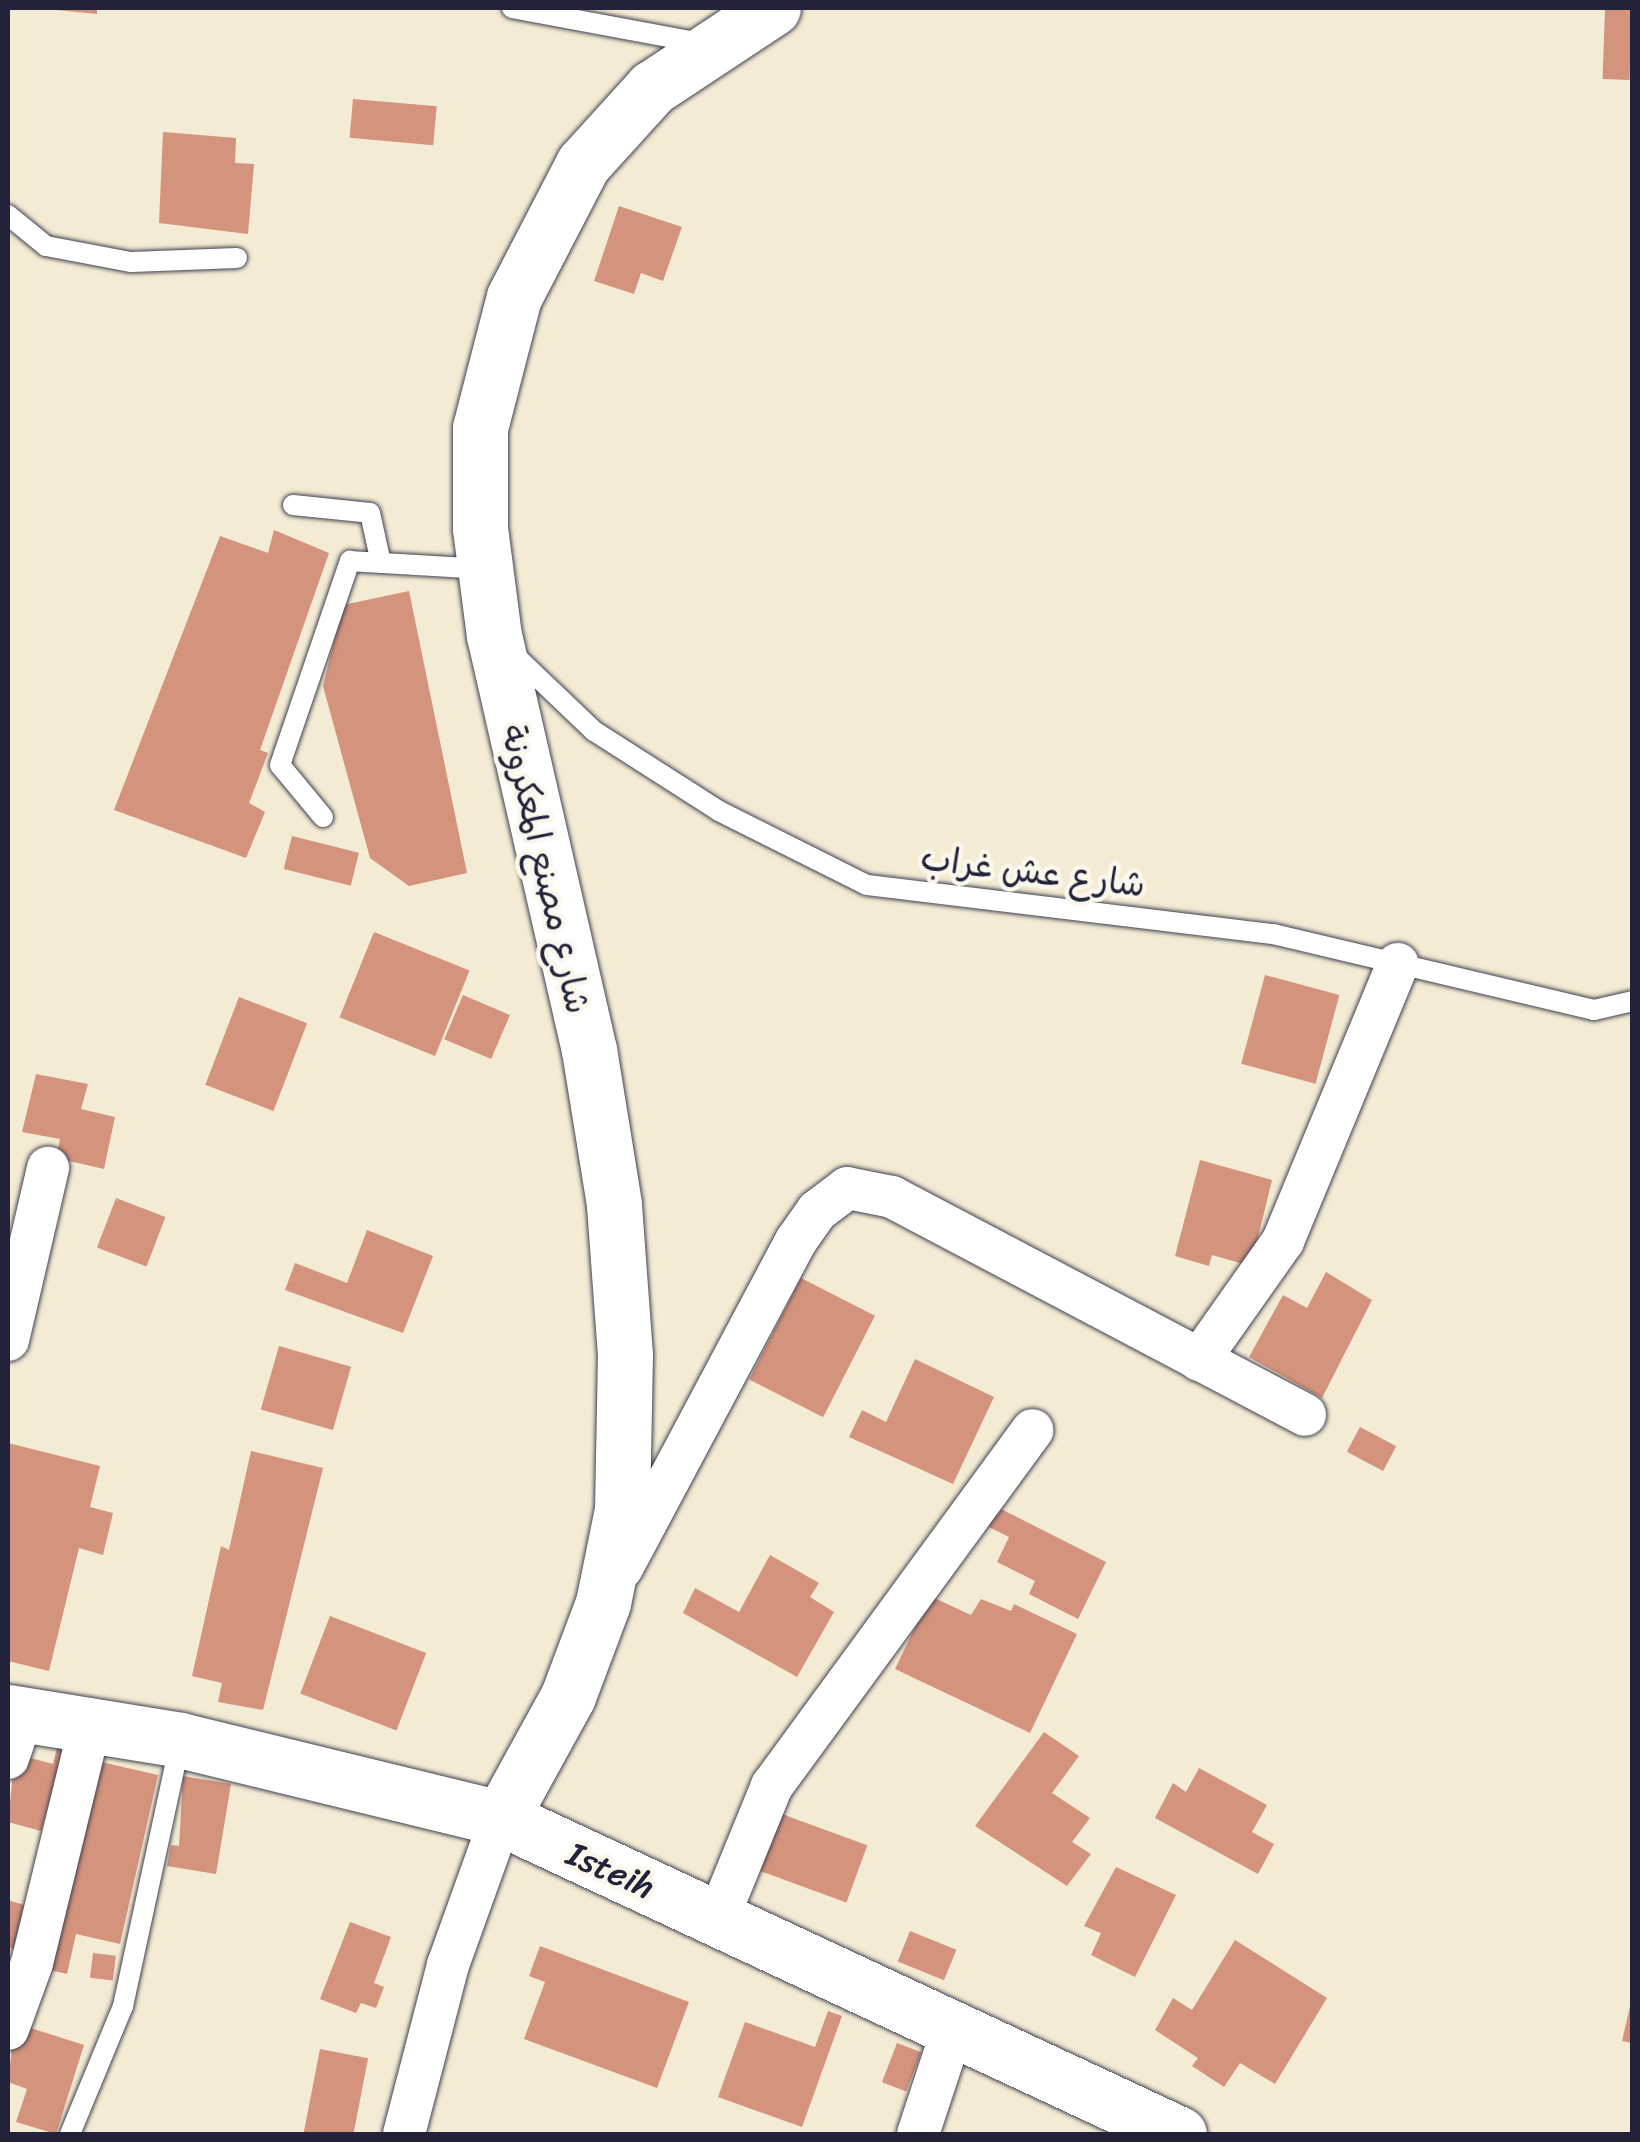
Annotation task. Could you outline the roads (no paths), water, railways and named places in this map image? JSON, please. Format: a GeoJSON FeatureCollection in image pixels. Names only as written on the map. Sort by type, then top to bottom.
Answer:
{"type":"FeatureCollection","features":[{"type":"Feature","properties":{"kind":"street","name":"شارع مصنع المعكرونة"},"geometry":{"type":"LineString","coordinates":[[501,1818],[568,1696],[603,1604],[622,1510],[625,1355],[614,1204],[589,1050],[494,636],[485,569],[480,428],[514,297],[583,164],[652,88],[773,8]]}},
{"type":"Feature","properties":{"kind":"street"},"geometry":{"type":"LineString","coordinates":[[1198,1360],[1283,1241],[1398,964]]}},
{"type":"Feature","properties":{"kind":"street"},"geometry":{"type":"LineString","coordinates":[[8,1340],[48,1168]]}},
{"type":"Feature","properties":{"kind":"street"},"geometry":{"type":"LineString","coordinates":[[603,1604],[796,1241],[817,1210],[848,1188],[892,1198],[1306,1415]]}},
{"type":"Feature","properties":{"kind":"street"},"geometry":{"type":"LineString","coordinates":[[718,1918],[772,1786],[1033,1430]]}},
{"type":"Feature","properties":{"kind":"street"},"geometry":{"type":"LineString","coordinates":[[8,2029],[32,1963],[90,1725]]}},
{"type":"Feature","properties":{"kind":"street","name":"Isteih"},"geometry":{"type":"LineString","coordinates":[[13,1728],[90,1725],[180,1740],[501,1818],[954,2025],[1167,2131]]}},
{"type":"Feature","properties":{"kind":"street"},"geometry":{"type":"LineString","coordinates":[[404,2134],[448,1964],[501,1818]]}},
{"type":"Feature","properties":{"kind":"street"},"geometry":{"type":"LineString","coordinates":[[918,2134],[954,2025]]}},
{"type":"Feature","properties":{"kind":"lane"},"geometry":{"type":"LineString","coordinates":[[512,8],[713,46]]}},
{"type":"Feature","properties":{"kind":"lane"},"geometry":{"type":"LineString","coordinates":[[8,216],[46,246],[132,262],[237,258]]}},
{"type":"Feature","properties":{"kind":"lane"},"geometry":{"type":"LineString","coordinates":[[293,505],[370,513],[380,563]]}},
{"type":"Feature","properties":{"kind":"lane"},"geometry":{"type":"LineString","coordinates":[[323,817],[280,765],[350,561],[485,569]]}},
{"type":"Feature","properties":{"kind":"lane","name":"شارع عش غراب"},"geometry":{"type":"LineString","coordinates":[[494,636],[594,731],[719,810],[866,885],[1272,934],[1594,1010],[1632,1001]]}},
{"type":"Feature","properties":{"kind":"lane"},"geometry":{"type":"LineString","coordinates":[[70,2134],[123,2006],[180,1740]]}}]}
